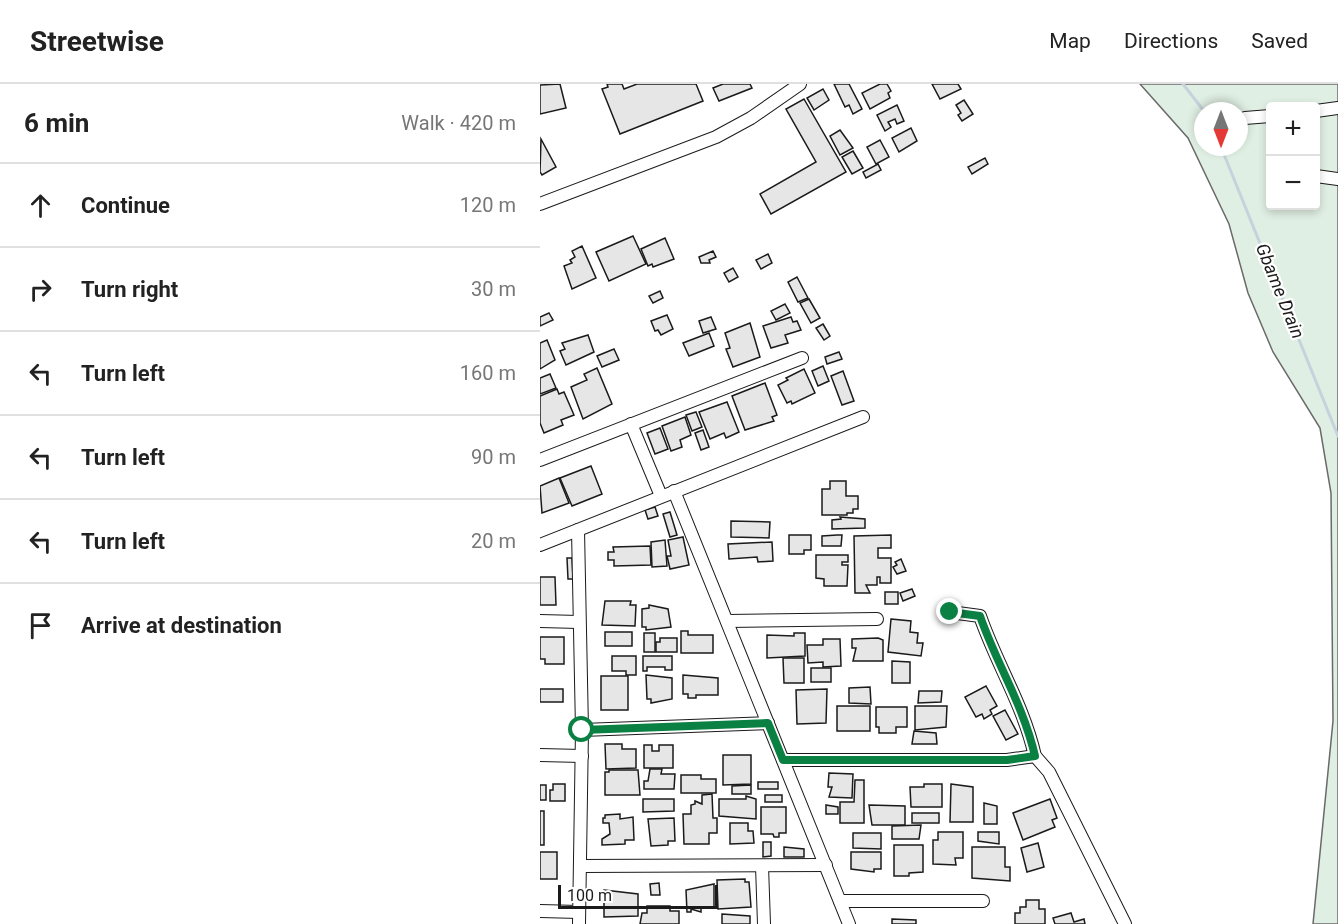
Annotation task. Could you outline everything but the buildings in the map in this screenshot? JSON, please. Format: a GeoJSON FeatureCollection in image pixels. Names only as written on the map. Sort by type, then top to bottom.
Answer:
{"type":"FeatureCollection","features":[{"type":"Feature","properties":{"kind":"street"},"geometry":{"type":"LineString","coordinates":[[540,204],[716,137],[751,118],[800,84]]}},
{"type":"Feature","properties":{"kind":"street"},"geometry":{"type":"LineString","coordinates":[[1320,110],[1338,108]]}},
{"type":"Feature","properties":{"kind":"street"},"geometry":{"type":"LineString","coordinates":[[1248,118],[1266,116]]}},
{"type":"Feature","properties":{"kind":"street"},"geometry":{"type":"LineString","coordinates":[[1320,177],[1338,179]]}},
{"type":"Feature","properties":{"kind":"street"},"geometry":{"type":"LineString","coordinates":[[540,460],[802,358]]}},
{"type":"Feature","properties":{"kind":"street"},"geometry":{"type":"LineString","coordinates":[[540,545],[862,417]]}},
{"type":"Feature","properties":{"kind":"street"},"geometry":{"type":"LineString","coordinates":[[631,424],[661,496]]}},
{"type":"Feature","properties":{"kind":"street"},"geometry":{"type":"LineString","coordinates":[[674,491],[849,924]]}},
{"type":"Feature","properties":{"kind":"street"},"geometry":{"type":"LineString","coordinates":[[540,911],[579,918],[582,730],[578,530]]}},
{"type":"Feature","properties":{"kind":"street"},"geometry":{"type":"LineString","coordinates":[[950,612],[980,616],[996,659],[1012,686],[1027,722],[1035,756],[1049,772],[1125,924]]}},
{"type":"Feature","properties":{"kind":"street"},"geometry":{"type":"LineString","coordinates":[[727,621],[877,619]]}},
{"type":"Feature","properties":{"kind":"street"},"geometry":{"type":"LineString","coordinates":[[540,621],[579,622]]}},
{"type":"Feature","properties":{"kind":"street"},"geometry":{"type":"LineString","coordinates":[[582,730],[768,723]]}},
{"type":"Feature","properties":{"kind":"street"},"geometry":{"type":"LineString","coordinates":[[540,755],[582,756]]}},
{"type":"Feature","properties":{"kind":"street"},"geometry":{"type":"LineString","coordinates":[[783,760],[1007,760],[1035,756]]}},
{"type":"Feature","properties":{"kind":"street"},"geometry":{"type":"LineString","coordinates":[[580,866],[826,866]]}},
{"type":"Feature","properties":{"kind":"street"},"geometry":{"type":"LineString","coordinates":[[762,866],[764,924]]}},
{"type":"Feature","properties":{"kind":"street"},"geometry":{"type":"LineString","coordinates":[[840,901],[983,902]]}},
{"type":"Feature","properties":{"kind":"green space"},"geometry":{"type":"Polygon","coordinates":[[[1140,84],[1338,84],[1338,924],[1313,924],[1333,721],[1331,493],[1320,428],[1273,352],[1248,293],[1229,224],[1197,156],[1248,156],[1248,102],[1194,102],[1194,151],[1188,138],[1140,84]]]}},
{"type":"Feature","properties":{"kind":"waterway","name":"Gbame Drain"},"geometry":{"type":"LineString","coordinates":[[1183,84],[1197,102]]}},
{"type":"Feature","properties":{"kind":"waterway","name":"Gbame Drain"},"geometry":{"type":"LineString","coordinates":[[1225,156],[1338,436]]}},
{"type":"Feature","properties":{"kind":"route"},"geometry":{"type":"LineString","coordinates":[[582,730],[768,723],[783,760],[1007,760],[1035,756],[1027,722],[1012,686],[996,659],[980,616],[950,612]]}}]}
